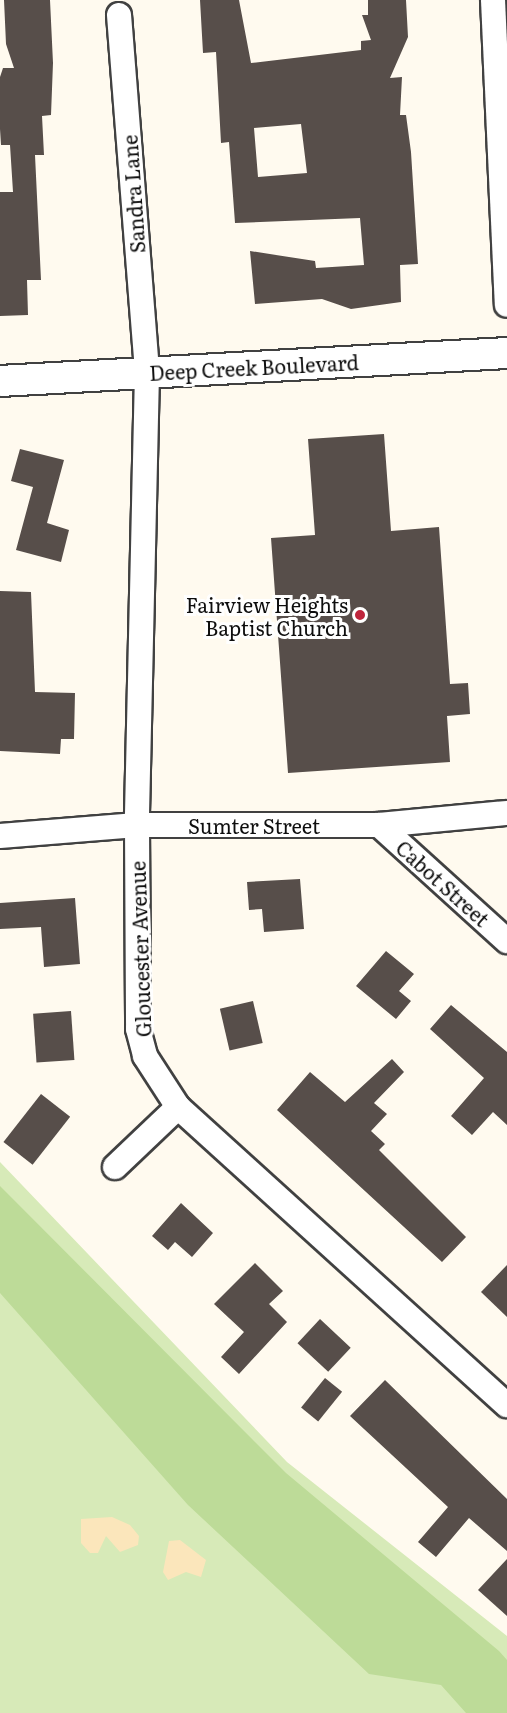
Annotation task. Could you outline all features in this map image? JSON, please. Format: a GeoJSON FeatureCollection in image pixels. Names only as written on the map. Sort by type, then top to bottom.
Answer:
{"type":"FeatureCollection","features":[{"type":"Feature","properties":{"kind":"street"},"geometry":{"type":"LineString","coordinates":[[493,0],[507,305]]}},
{"type":"Feature","properties":{"kind":"street","name":"Sandra Lane"},"geometry":{"type":"LineString","coordinates":[[119,15],[147,373]]}},
{"type":"Feature","properties":{"kind":"street","name":"Deep Creek Boulevard"},"geometry":{"type":"LineString","coordinates":[[0,381],[507,353]]}},
{"type":"Feature","properties":{"kind":"street","name":"Gloucester Avenue"},"geometry":{"type":"LineString","coordinates":[[147,373],[137,825],[138,1029],[155,1079],[178,1107],[507,1405]]}},
{"type":"Feature","properties":{"kind":"street","name":"Sumter Street"},"geometry":{"type":"LineString","coordinates":[[0,836],[137,825],[379,825],[507,813]]}},
{"type":"Feature","properties":{"kind":"street","name":"Cabot Street"},"geometry":{"type":"LineString","coordinates":[[379,825],[507,941]]}},
{"type":"Feature","properties":{"kind":"street"},"geometry":{"type":"LineString","coordinates":[[115,1167],[178,1107]]}},
{"type":"Feature","properties":{"kind":"green space"},"geometry":{"type":"Polygon","coordinates":[[[0,1162],[287,1462],[507,1636],[507,1713],[0,1713],[0,1162]]]}},
{"type":"Feature","properties":{"kind":"green space"},"geometry":{"type":"Polygon","coordinates":[[[0,1186],[286,1473],[499,1651],[507,1660],[507,1713],[466,1713],[441,1685],[369,1674],[188,1505],[0,1293],[0,1186]]]}},
{"type":"Feature","properties":{"kind":"sand"},"geometry":{"type":"Polygon","coordinates":[[[112,1517],[130,1525],[139,1536],[138,1545],[120,1552],[106,1536],[98,1553],[90,1553],[81,1543],[81,1519],[112,1517]]]}},
{"type":"Feature","properties":{"kind":"sand"},"geometry":{"type":"Polygon","coordinates":[[[180,1540],[206,1560],[201,1577],[186,1572],[168,1580],[163,1572],[169,1541],[180,1540]]]}},
{"type":"Feature","properties":{"kind":"building"},"geometry":{"type":"Polygon","coordinates":[[[4,0],[50,0],[53,63],[51,115],[42,116],[44,155],[35,155],[41,280],[27,280],[28,315],[0,316],[0,192],[13,192],[10,145],[1,145],[0,129],[0,77],[3,68],[14,68],[6,44],[4,0]]]}},
{"type":"Feature","properties":{"kind":"building"},"geometry":{"type":"Polygon","coordinates":[[[200,0],[239,0],[251,63],[361,50],[361,41],[371,40],[362,15],[368,15],[368,0],[406,0],[408,37],[390,78],[402,77],[400,115],[406,115],[411,152],[418,264],[400,265],[401,302],[351,309],[322,299],[255,304],[250,251],[315,261],[316,268],[364,265],[360,218],[235,223],[229,142],[221,143],[216,52],[203,53],[200,0]],[[301,124],[254,128],[258,177],[307,173],[301,124]]]}},
{"type":"Feature","properties":{"kind":"building","name":"Fairview Heights Baptist Church"},"geometry":{"type":"Polygon","coordinates":[[[384,434],[391,531],[439,527],[450,684],[468,683],[470,714],[447,716],[450,762],[288,773],[271,538],[315,535],[308,439],[384,434]]]}},
{"type":"Feature","properties":{"kind":"building"},"geometry":{"type":"Polygon","coordinates":[[[20,449],[64,460],[47,523],[69,530],[61,562],[16,550],[33,487],[11,481],[20,449]]]}},
{"type":"Feature","properties":{"kind":"building"},"geometry":{"type":"Polygon","coordinates":[[[0,591],[31,592],[35,692],[75,693],[74,739],[61,739],[60,754],[0,751],[0,591]]]}},
{"type":"Feature","properties":{"kind":"building"},"geometry":{"type":"Polygon","coordinates":[[[300,879],[304,929],[264,932],[262,909],[249,910],[247,882],[300,879]]]}},
{"type":"Feature","properties":{"kind":"building"},"geometry":{"type":"Polygon","coordinates":[[[75,898],[80,964],[44,967],[41,927],[0,929],[0,903],[75,898]]]}},
{"type":"Feature","properties":{"kind":"building"},"geometry":{"type":"Polygon","coordinates":[[[386,951],[414,974],[399,991],[411,1001],[396,1019],[356,986],[386,951]]]}},
{"type":"Feature","properties":{"kind":"building"},"geometry":{"type":"Polygon","coordinates":[[[253,1001],[263,1043],[230,1051],[220,1009],[253,1001]]]}},
{"type":"Feature","properties":{"kind":"building"},"geometry":{"type":"Polygon","coordinates":[[[451,1005],[507,1052],[507,1125],[493,1112],[472,1135],[451,1116],[484,1078],[430,1029],[451,1005]]]}},
{"type":"Feature","properties":{"kind":"building"},"geometry":{"type":"Polygon","coordinates":[[[71,1011],[74,1060],[37,1063],[33,1014],[71,1011]]]}},
{"type":"Feature","properties":{"kind":"building"},"geometry":{"type":"Polygon","coordinates":[[[392,1059],[404,1072],[374,1103],[387,1114],[371,1131],[385,1144],[379,1150],[466,1237],[442,1262],[277,1110],[310,1072],[345,1102],[392,1059]]]}},
{"type":"Feature","properties":{"kind":"building"},"geometry":{"type":"Polygon","coordinates":[[[41,1094],[70,1117],[33,1165],[3,1142],[41,1094]]]}},
{"type":"Feature","properties":{"kind":"building"},"geometry":{"type":"Polygon","coordinates":[[[181,1203],[213,1233],[192,1257],[175,1242],[168,1250],[152,1236],[181,1203]]]}},
{"type":"Feature","properties":{"kind":"building"},"geometry":{"type":"Polygon","coordinates":[[[255,1263],[283,1291],[269,1304],[287,1322],[239,1374],[221,1357],[244,1332],[214,1304],[255,1263]]]}},
{"type":"Feature","properties":{"kind":"building"},"geometry":{"type":"Polygon","coordinates":[[[507,1265],[507,1317],[481,1292],[507,1265]]]}},
{"type":"Feature","properties":{"kind":"building"},"geometry":{"type":"Polygon","coordinates":[[[320,1319],[351,1348],[328,1372],[297,1343],[320,1319]]]}},
{"type":"Feature","properties":{"kind":"building"},"geometry":{"type":"Polygon","coordinates":[[[325,1378],[342,1392],[318,1421],[301,1408],[325,1378]]]}},
{"type":"Feature","properties":{"kind":"building"},"geometry":{"type":"Polygon","coordinates":[[[385,1380],[507,1499],[507,1551],[469,1518],[436,1557],[418,1542],[448,1507],[350,1416],[385,1380]]]}},
{"type":"Feature","properties":{"kind":"building"},"geometry":{"type":"Polygon","coordinates":[[[507,1559],[507,1616],[478,1590],[507,1559]]]}},
{"type":"Feature","properties":{"kind":"place","name":"Fairview Heights Baptist Church"},"geometry":{"type":"Point","coordinates":[360,615]}}]}
